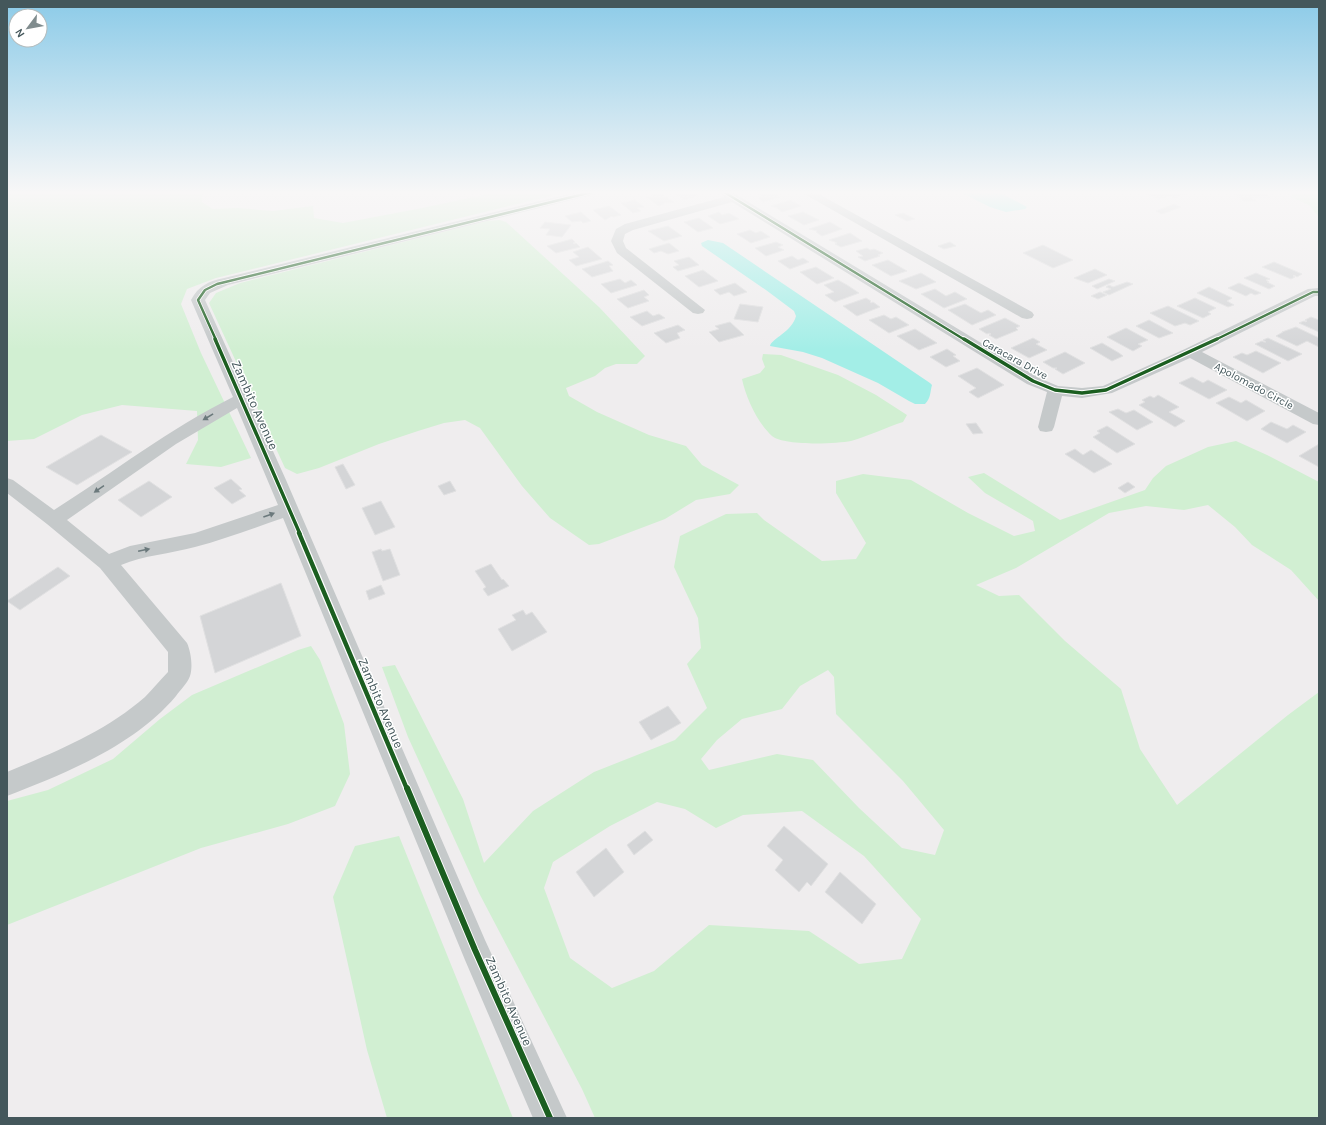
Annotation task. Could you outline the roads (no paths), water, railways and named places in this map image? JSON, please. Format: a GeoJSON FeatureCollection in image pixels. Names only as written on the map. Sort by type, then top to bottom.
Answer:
{"type":"FeatureCollection","features":[{"type":"Feature","properties":{"kind":"street","name":"Zambito Avenue"},"geometry":{"type":"LineString","coordinates":[[377,244],[212,286],[199,296],[199,303],[242,399],[475,950],[550,1118]]}},
{"type":"Feature","properties":{"kind":"street"},"geometry":{"type":"LineString","coordinates":[[619,244],[621,250],[698,310]]}},
{"type":"Feature","properties":{"kind":"street","name":"Caracara Drive"},"geometry":{"type":"LineString","coordinates":[[809,244],[1026,377],[1055,390],[1082,393],[1106,390],[1190,352],[1313,292],[1319,292]]}},
{"type":"Feature","properties":{"kind":"street"},"geometry":{"type":"LineString","coordinates":[[903,244],[1027,315]]}},
{"type":"Feature","properties":{"kind":"street","name":"Apolomado Circle"},"geometry":{"type":"LineString","coordinates":[[1190,352],[1319,420]]}},
{"type":"Feature","properties":{"kind":"street","name":"Caracara Drive"},"geometry":{"type":"LineString","coordinates":[[1046,427],[1055,390]]}},
{"type":"Feature","properties":{"kind":"street"},"geometry":{"type":"LineString","coordinates":[[54,519],[174,438],[228,405],[242,399]]}},
{"type":"Feature","properties":{"kind":"street"},"geometry":{"type":"LineString","coordinates":[[7,484],[54,519],[107,562],[179,650],[179,675],[153,704],[117,731],[90,746],[7,784]]}},
{"type":"Feature","properties":{"kind":"street"},"geometry":{"type":"LineString","coordinates":[[107,562],[130,554],[195,540],[238,527],[288,509]]}},
{"type":"Feature","properties":{"kind":"water"},"geometry":{"type":"Polygon","coordinates":[[[702,244],[725,244],[930,383],[932,385],[927,402],[925,404],[915,404],[878,383],[822,358],[803,352],[770,346],[774,340],[787,330],[794,322],[796,316],[794,311],[702,244]]]}}]}
